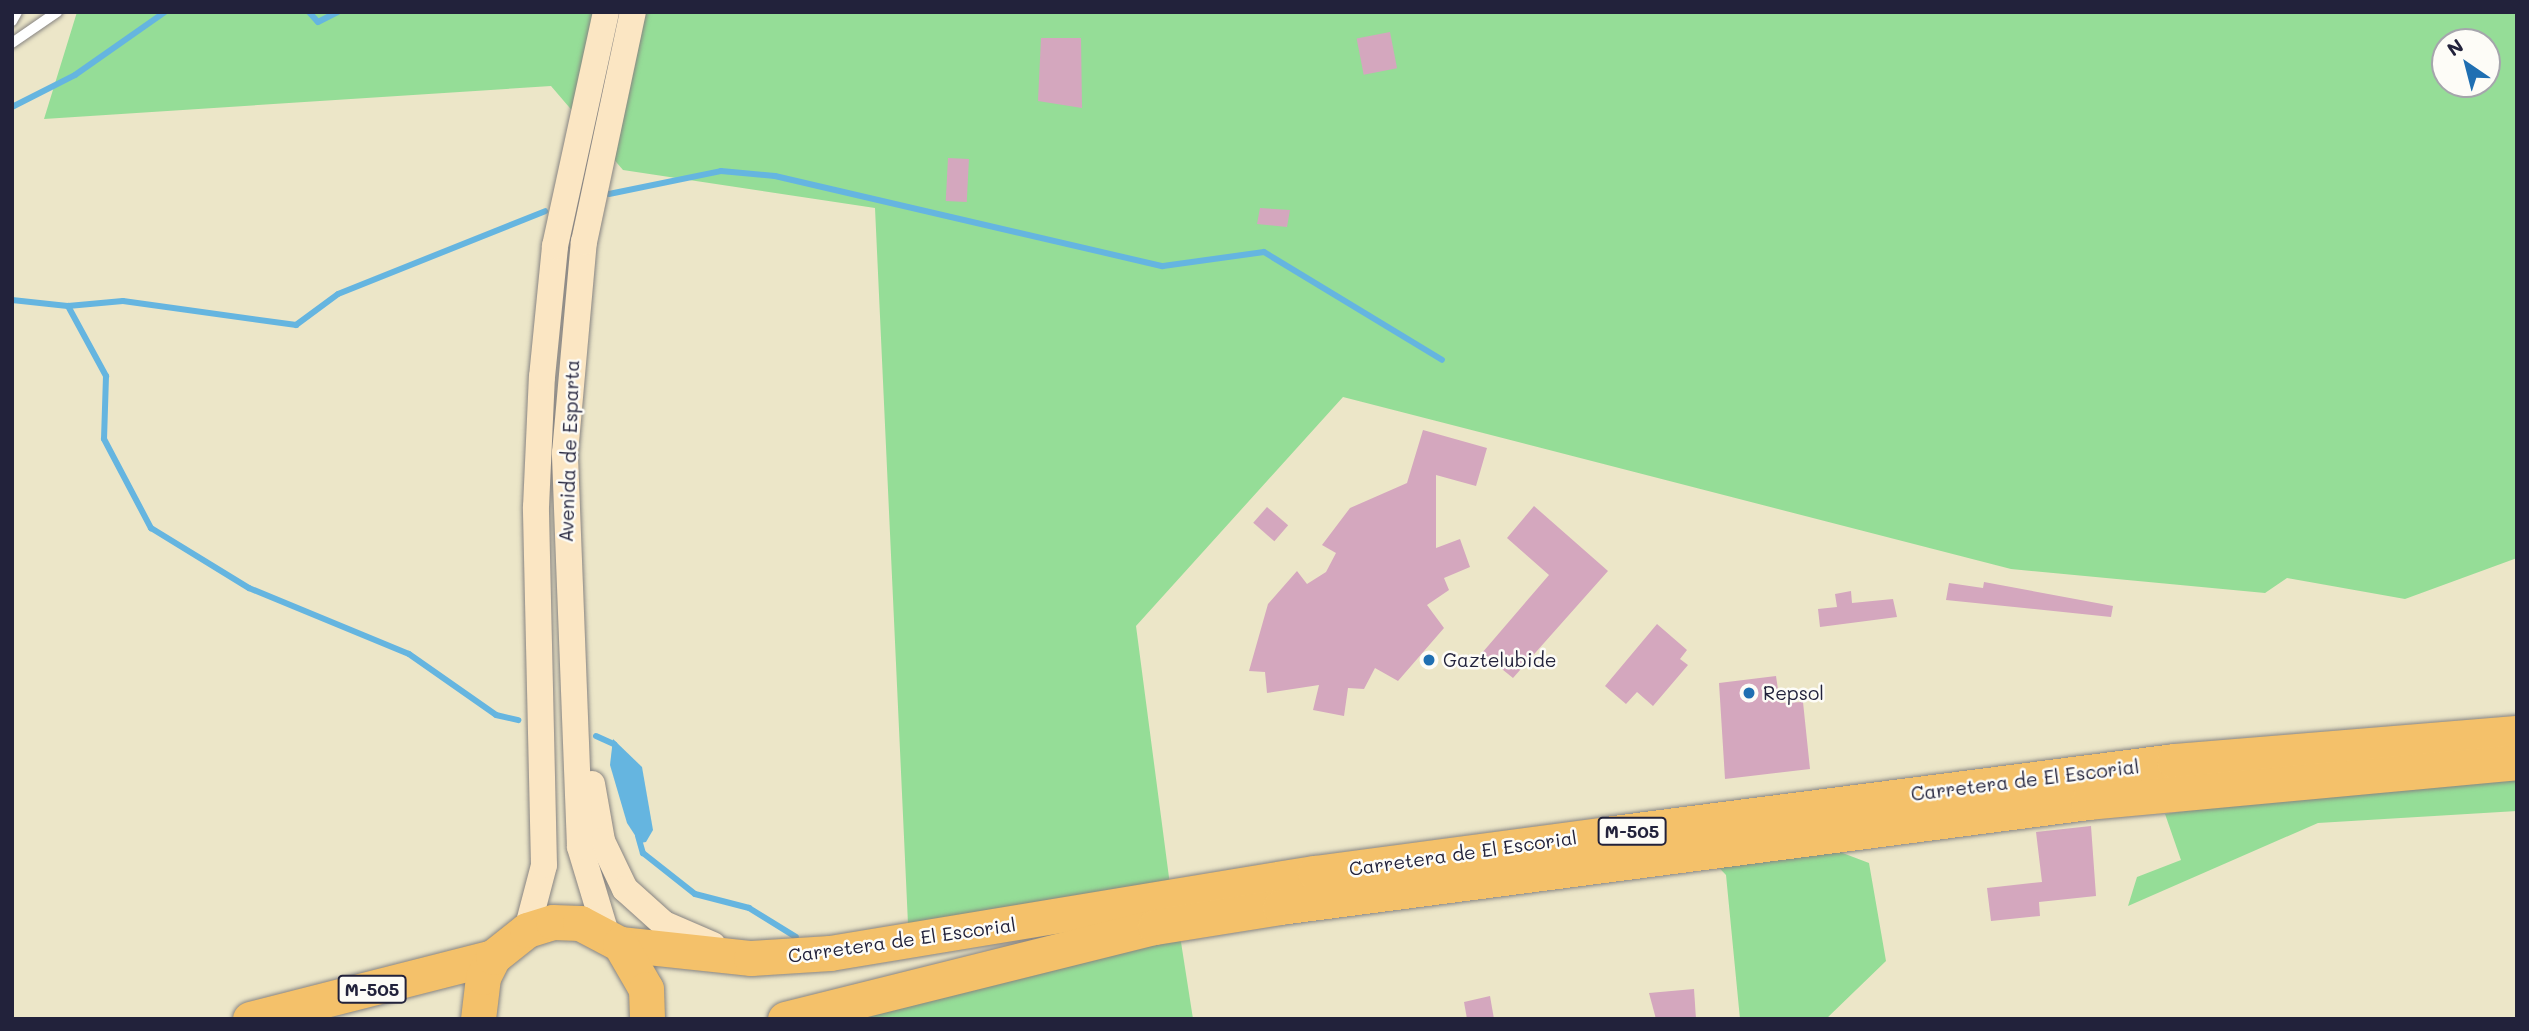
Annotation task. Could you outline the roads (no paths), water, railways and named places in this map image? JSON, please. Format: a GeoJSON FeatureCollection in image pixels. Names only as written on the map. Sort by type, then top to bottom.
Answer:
{"type":"FeatureCollection","features":[{"type":"Feature","properties":{"kind":"highway","name":"Carretera de El Escorial"},"geometry":{"type":"LineString","coordinates":[[613,938],[751,958],[993,928],[1315,873],[2147,764],[2517,733]]}},
{"type":"Feature","properties":{"kind":"highway","name":"Carretera de El Escorial"},"geometry":{"type":"LineString","coordinates":[[785,1019],[1155,927],[1280,907],[2088,802],[2517,762]]}},
{"type":"Feature","properties":{"kind":"highway","name":"M-505"},"geometry":{"type":"LineString","coordinates":[[250,1019],[493,957],[527,930],[580,923],[613,938]]}},
{"type":"Feature","properties":{"kind":"highway"},"geometry":{"type":"LineString","coordinates":[[613,938],[646,989],[647,1019]]}},
{"type":"Feature","properties":{"kind":"highway"},"geometry":{"type":"LineString","coordinates":[[478,1019],[482,977],[493,957]]}},
{"type":"Feature","properties":{"kind":"main road","name":"Avenida de Esparta"},"geometry":{"type":"LineString","coordinates":[[527,930],[544,864],[536,507],[541,377],[555,246],[606,12]]}},
{"type":"Feature","properties":{"kind":"main road","name":"Avenida de Esparta"},"geometry":{"type":"LineString","coordinates":[[613,938],[580,847],[565,501],[572,350],[584,242],[633,12]]}},
{"type":"Feature","properties":{"kind":"main road"},"geometry":{"type":"LineString","coordinates":[[570,634],[596,815],[612,868],[664,924],[751,958]]}},
{"type":"Feature","properties":{"kind":"lane"},"geometry":{"type":"LineString","coordinates":[[12,21],[17,12]]}},
{"type":"Feature","properties":{"kind":"lane"},"geometry":{"type":"LineString","coordinates":[[14,39],[57,12]]}},
{"type":"Feature","properties":{"kind":"water"},"geometry":{"type":"Polygon","coordinates":[[[613,739],[642,767],[653,830],[646,842],[640,843],[627,823],[610,765],[613,739]]]}},
{"type":"Feature","properties":{"kind":"waterway"},"geometry":{"type":"LineString","coordinates":[[12,107],[75,75],[165,12]]}},
{"type":"Feature","properties":{"kind":"waterway"},"geometry":{"type":"LineString","coordinates":[[309,12],[318,22],[338,12]]}},
{"type":"Feature","properties":{"kind":"waterway"},"geometry":{"type":"LineString","coordinates":[[609,194],[721,171],[775,176],[1163,266],[1264,252],[1442,360]]}},
{"type":"Feature","properties":{"kind":"waterway"},"geometry":{"type":"LineString","coordinates":[[68,306],[123,301],[296,325],[338,294],[545,211]]}},
{"type":"Feature","properties":{"kind":"waterway"},"geometry":{"type":"LineString","coordinates":[[12,300],[68,306],[106,376],[104,439],[151,528],[249,588],[409,654],[496,715],[518,720]]}},
{"type":"Feature","properties":{"kind":"waterway"},"geometry":{"type":"LineString","coordinates":[[596,736],[614,744]]}},
{"type":"Feature","properties":{"kind":"waterway"},"geometry":{"type":"LineString","coordinates":[[638,836],[643,853],[695,894],[749,908],[796,937]]}},
{"type":"Feature","properties":{"kind":"place","name":"Gaztelubide"},"geometry":{"type":"Point","coordinates":[1429,660]}},
{"type":"Feature","properties":{"kind":"place","name":"Repsol"},"geometry":{"type":"Point","coordinates":[1749,693]}}]}
